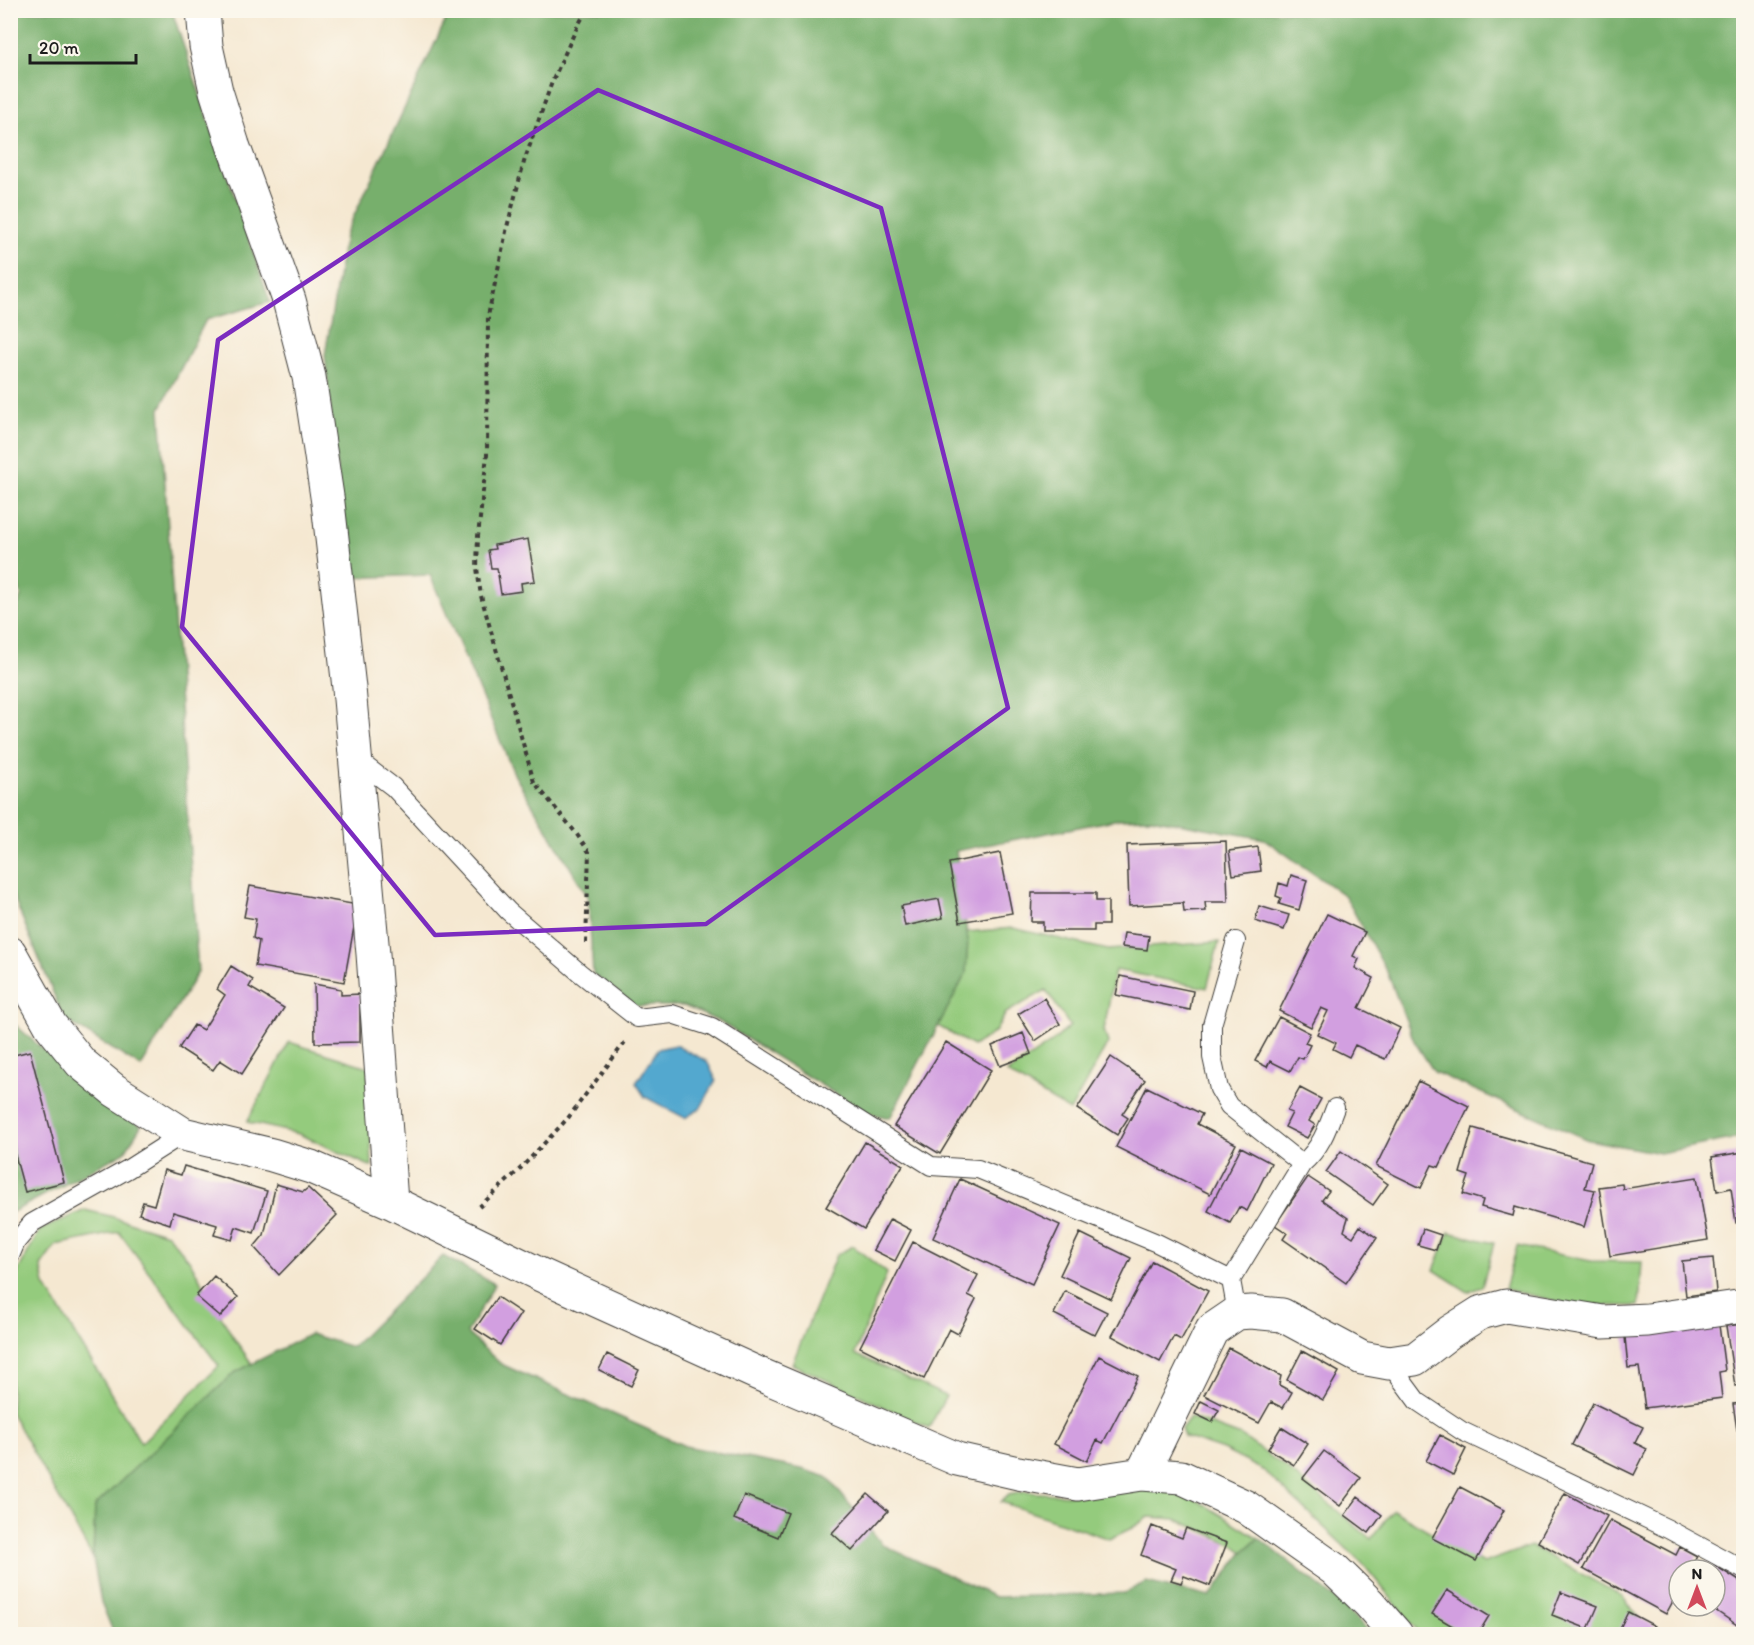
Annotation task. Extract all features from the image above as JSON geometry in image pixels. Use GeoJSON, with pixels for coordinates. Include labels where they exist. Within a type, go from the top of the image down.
{"type":"FeatureCollection","features":[{"type":"Feature","properties":{"kind":"street"},"geometry":{"type":"LineString","coordinates":[[203,10],[206,46],[216,91],[289,300],[309,377],[328,503],[356,758],[391,1202]]}},
{"type":"Feature","properties":{"kind":"street"},"geometry":{"type":"LineString","coordinates":[[10,953],[51,1026],[81,1063],[114,1090],[183,1134],[272,1155],[311,1167],[759,1374],[957,1459],[1078,1484],[1142,1474],[1181,1477],[1246,1507],[1334,1569],[1369,1603],[1396,1635]]}},
{"type":"Feature","properties":{"kind":"street"},"geometry":{"type":"LineString","coordinates":[[1142,1474],[1212,1330],[1237,1313],[1282,1315],[1362,1358],[1389,1363],[1415,1359],[1450,1332],[1480,1313],[1506,1306],[1603,1322],[1648,1320],[1743,1306]]}},
{"type":"Feature","properties":{"kind":"lane"},"geometry":{"type":"LineString","coordinates":[[356,758],[393,787],[508,911],[637,1018],[672,1014],[712,1028],[931,1166],[978,1169],[1157,1244],[1231,1280]]}},
{"type":"Feature","properties":{"kind":"lane"},"geometry":{"type":"LineString","coordinates":[[1236,941],[1212,1025],[1212,1057],[1219,1089],[1230,1106],[1302,1164]]}},
{"type":"Feature","properties":{"kind":"lane"},"geometry":{"type":"LineString","coordinates":[[1237,1313],[1231,1280],[1302,1164],[1312,1155],[1325,1136],[1335,1108]]}},
{"type":"Feature","properties":{"kind":"lane"},"geometry":{"type":"LineString","coordinates":[[10,1256],[16,1242],[32,1223],[109,1180],[183,1134]]}},
{"type":"Feature","properties":{"kind":"lane"},"geometry":{"type":"LineString","coordinates":[[1389,1363],[1417,1401],[1462,1431],[1668,1529],[1743,1570]]}},
{"type":"Feature","properties":{"kind":"path"},"geometry":{"type":"LineString","coordinates":[[580,973],[586,954],[589,852],[534,782],[481,596],[477,568],[478,536],[487,455],[488,315],[524,162],[552,82],[587,10]]}},
{"type":"Feature","properties":{"kind":"path"},"geometry":{"type":"LineString","coordinates":[[452,1232],[520,1169],[568,1118],[635,1028],[637,1018]]}},
{"type":"Feature","properties":{"kind":"highlighted area"},"geometry":{"type":"Polygon","coordinates":[[[598,90],[881,208],[1008,708],[706,924],[435,935],[182,627],[218,340],[598,90]]]}},
{"type":"Feature","properties":{"kind":"green space"},"geometry":{"type":"Polygon","coordinates":[[[10,11],[172,11],[270,302],[206,320],[160,409],[198,972],[141,1067],[64,1019],[11,891],[10,634],[21,595],[10,556],[10,11]]]}},
{"type":"Feature","properties":{"kind":"green space"},"geometry":{"type":"Polygon","coordinates":[[[450,11],[1743,11],[1743,1137],[1660,1153],[1588,1140],[1434,1072],[1414,1041],[1387,972],[1345,896],[1264,839],[1151,818],[1120,819],[956,851],[968,940],[966,973],[890,1118],[866,1113],[720,1022],[684,1006],[636,1006],[593,974],[588,897],[515,776],[430,575],[348,578],[325,355],[345,235],[450,11]]]}},
{"type":"Feature","properties":{"kind":"green space"},"geometry":{"type":"Polygon","coordinates":[[[1013,928],[1108,950],[1219,942],[1207,988],[1115,970],[1104,1030],[1108,1043],[1070,1111],[1007,1073],[1052,1042],[1070,1026],[1046,990],[1006,1013],[995,1032],[973,1046],[938,1026],[966,973],[967,932],[1013,928]]]}},
{"type":"Feature","properties":{"kind":"green space"},"geometry":{"type":"Polygon","coordinates":[[[11,1021],[73,1076],[141,1126],[125,1152],[11,1213],[11,1021]]]}},
{"type":"Feature","properties":{"kind":"green space"},"geometry":{"type":"Polygon","coordinates":[[[289,1042],[368,1067],[372,1167],[299,1134],[247,1122],[289,1042]]]}},
{"type":"Feature","properties":{"kind":"green space"},"geometry":{"type":"Polygon","coordinates":[[[85,1210],[167,1234],[189,1260],[233,1337],[252,1364],[234,1373],[95,1506],[93,1558],[11,1413],[11,1308],[18,1271],[40,1230],[85,1210]],[[119,1232],[56,1245],[41,1266],[45,1285],[141,1443],[219,1366],[119,1232]]]}},
{"type":"Feature","properties":{"kind":"green space"},"geometry":{"type":"Polygon","coordinates":[[[1449,1232],[1494,1243],[1482,1287],[1468,1292],[1434,1270],[1449,1232]]]}},
{"type":"Feature","properties":{"kind":"green space"},"geometry":{"type":"Polygon","coordinates":[[[853,1246],[887,1273],[855,1354],[946,1396],[929,1428],[792,1364],[836,1255],[853,1246]]]}},
{"type":"Feature","properties":{"kind":"green space"},"geometry":{"type":"Polygon","coordinates":[[[1517,1246],[1591,1261],[1642,1262],[1639,1306],[1573,1305],[1505,1289],[1517,1246]]]}},
{"type":"Feature","properties":{"kind":"green space"},"geometry":{"type":"Polygon","coordinates":[[[443,1256],[495,1284],[467,1333],[501,1364],[685,1446],[802,1469],[827,1477],[883,1545],[995,1597],[1124,1593],[1146,1582],[1210,1597],[1243,1552],[1259,1538],[1343,1605],[1371,1634],[114,1634],[101,1602],[93,1558],[95,1506],[234,1373],[310,1334],[352,1347],[443,1256]]]}},
{"type":"Feature","properties":{"kind":"green space"},"geometry":{"type":"Polygon","coordinates":[[[1190,1417],[1241,1436],[1284,1466],[1371,1539],[1393,1510],[1484,1563],[1531,1546],[1622,1596],[1651,1634],[1420,1634],[1363,1564],[1263,1470],[1223,1450],[1184,1437],[1181,1429],[1190,1417]]]}},
{"type":"Feature","properties":{"kind":"green space"},"geometry":{"type":"Polygon","coordinates":[[[1145,1488],[1187,1494],[1259,1538],[1243,1552],[1234,1545],[1176,1519],[1149,1517],[1109,1539],[1001,1502],[1008,1495],[1024,1492],[1072,1495],[1145,1488]]]}},
{"type":"Feature","properties":{"kind":"water"},"geometry":{"type":"Polygon","coordinates":[[[675,1045],[707,1061],[716,1080],[700,1109],[685,1118],[645,1097],[636,1083],[658,1049],[675,1045]]]}},
{"type":"Feature","properties":{"kind":"building"},"geometry":{"type":"Polygon","coordinates":[[[528,539],[535,581],[521,583],[522,591],[501,594],[497,568],[491,568],[488,550],[495,549],[494,545],[528,539]]]}},
{"type":"Feature","properties":{"kind":"building"},"geometry":{"type":"Polygon","coordinates":[[[1226,841],[1228,902],[1205,902],[1206,911],[1184,912],[1183,903],[1129,906],[1127,845],[1226,841]]]}},
{"type":"Feature","properties":{"kind":"building"},"geometry":{"type":"Polygon","coordinates":[[[1258,847],[1261,871],[1233,875],[1229,851],[1258,847]]]}},
{"type":"Feature","properties":{"kind":"building"},"geometry":{"type":"Polygon","coordinates":[[[1000,853],[1012,913],[960,922],[949,863],[1000,853]]]}},
{"type":"Feature","properties":{"kind":"building"},"geometry":{"type":"Polygon","coordinates":[[[1291,875],[1307,880],[1299,910],[1279,904],[1281,898],[1276,896],[1279,883],[1288,886],[1291,875]]]}},
{"type":"Feature","properties":{"kind":"building"},"geometry":{"type":"Polygon","coordinates":[[[250,886],[358,905],[344,982],[255,966],[259,941],[253,938],[256,919],[244,917],[250,886]]]}},
{"type":"Feature","properties":{"kind":"building"},"geometry":{"type":"Polygon","coordinates":[[[1032,893],[1096,893],[1096,901],[1108,901],[1108,925],[1094,925],[1094,931],[1043,931],[1043,922],[1031,922],[1032,893]]]}},
{"type":"Feature","properties":{"kind":"building"},"geometry":{"type":"Polygon","coordinates":[[[939,899],[943,918],[905,926],[901,906],[939,899]]]}},
{"type":"Feature","properties":{"kind":"building"},"geometry":{"type":"Polygon","coordinates":[[[1259,906],[1289,915],[1284,930],[1255,921],[1259,906]]]}},
{"type":"Feature","properties":{"kind":"building"},"geometry":{"type":"Polygon","coordinates":[[[1327,914],[1365,932],[1353,956],[1359,959],[1355,968],[1374,978],[1359,1008],[1400,1028],[1385,1059],[1355,1045],[1349,1057],[1333,1049],[1336,1043],[1317,1034],[1328,1011],[1321,1008],[1311,1027],[1279,1011],[1327,914]]]}},
{"type":"Feature","properties":{"kind":"building"},"geometry":{"type":"Polygon","coordinates":[[[1124,933],[1149,936],[1147,950],[1122,947],[1124,933]]]}},
{"type":"Feature","properties":{"kind":"building"},"geometry":{"type":"Polygon","coordinates":[[[231,966],[253,980],[249,987],[284,1008],[242,1074],[220,1060],[213,1070],[179,1048],[194,1025],[203,1030],[225,995],[217,989],[231,966]]]}},
{"type":"Feature","properties":{"kind":"building"},"geometry":{"type":"Polygon","coordinates":[[[1120,976],[1193,991],[1190,1010],[1116,995],[1120,976]]]}},
{"type":"Feature","properties":{"kind":"building"},"geometry":{"type":"Polygon","coordinates":[[[314,984],[341,989],[341,995],[360,994],[360,1042],[315,1043],[314,984]]]}},
{"type":"Feature","properties":{"kind":"building"},"geometry":{"type":"Polygon","coordinates":[[[1044,998],[1060,1024],[1035,1041],[1018,1014],[1044,998]]]}},
{"type":"Feature","properties":{"kind":"building"},"geometry":{"type":"Polygon","coordinates":[[[1279,1017],[1310,1033],[1305,1043],[1310,1045],[1303,1059],[1298,1057],[1290,1071],[1270,1061],[1267,1067],[1255,1061],[1279,1017]]]}},
{"type":"Feature","properties":{"kind":"building"},"geometry":{"type":"Polygon","coordinates":[[[1023,1033],[1031,1054],[1000,1066],[992,1046],[1023,1033]]]}},
{"type":"Feature","properties":{"kind":"building"},"geometry":{"type":"Polygon","coordinates":[[[946,1042],[991,1070],[940,1154],[894,1126],[946,1042]]]}},
{"type":"Feature","properties":{"kind":"building"},"geometry":{"type":"Polygon","coordinates":[[[30,1051],[64,1182],[25,1192],[10,1137],[10,1056],[30,1051]]]}},
{"type":"Feature","properties":{"kind":"building"},"geometry":{"type":"Polygon","coordinates":[[[1111,1057],[1145,1080],[1122,1114],[1128,1118],[1117,1135],[1077,1109],[1111,1057]]]}},
{"type":"Feature","properties":{"kind":"building"},"geometry":{"type":"Polygon","coordinates":[[[1418,1081],[1469,1106],[1439,1167],[1432,1165],[1421,1188],[1376,1166],[1418,1081]]]}},
{"type":"Feature","properties":{"kind":"building"},"geometry":{"type":"Polygon","coordinates":[[[1147,1087],[1202,1114],[1197,1124],[1236,1144],[1210,1194],[1116,1147],[1147,1087]]]}},
{"type":"Feature","properties":{"kind":"building"},"geometry":{"type":"Polygon","coordinates":[[[1300,1088],[1321,1099],[1309,1121],[1315,1125],[1307,1138],[1285,1127],[1292,1113],[1287,1111],[1300,1088]]]}},
{"type":"Feature","properties":{"kind":"building"},"geometry":{"type":"Polygon","coordinates":[[[1473,1128],[1592,1162],[1585,1188],[1595,1190],[1584,1227],[1515,1207],[1513,1216],[1481,1207],[1483,1200],[1463,1194],[1469,1176],[1460,1173],[1473,1128]]]}},
{"type":"Feature","properties":{"kind":"building"},"geometry":{"type":"Polygon","coordinates":[[[865,1142],[903,1165],[864,1229],[826,1207],[865,1142]]]}},
{"type":"Feature","properties":{"kind":"building"},"geometry":{"type":"Polygon","coordinates":[[[1241,1147],[1271,1163],[1247,1211],[1239,1207],[1230,1223],[1208,1211],[1241,1147]]]}},
{"type":"Feature","properties":{"kind":"building"},"geometry":{"type":"Polygon","coordinates":[[[1341,1151],[1388,1184],[1373,1205],[1326,1172],[1341,1151]]]}},
{"type":"Feature","properties":{"kind":"building"},"geometry":{"type":"Polygon","coordinates":[[[1744,1152],[1744,1222],[1736,1223],[1731,1188],[1717,1191],[1712,1157],[1744,1152]]]}},
{"type":"Feature","properties":{"kind":"building"},"geometry":{"type":"Polygon","coordinates":[[[184,1166],[267,1191],[254,1233],[236,1227],[232,1240],[214,1235],[217,1225],[173,1212],[170,1224],[139,1214],[143,1202],[154,1205],[164,1170],[181,1175],[184,1166]]]}},
{"type":"Feature","properties":{"kind":"building"},"geometry":{"type":"Polygon","coordinates":[[[1308,1177],[1329,1191],[1322,1200],[1348,1218],[1344,1231],[1353,1237],[1360,1226],[1377,1238],[1346,1283],[1283,1239],[1287,1233],[1275,1225],[1308,1177]]]}},
{"type":"Feature","properties":{"kind":"building"},"geometry":{"type":"Polygon","coordinates":[[[1697,1177],[1708,1240],[1610,1256],[1599,1187],[1622,1184],[1623,1189],[1697,1177]]]}},
{"type":"Feature","properties":{"kind":"building"},"geometry":{"type":"Polygon","coordinates":[[[960,1179],[1060,1225],[1032,1284],[933,1238],[960,1179]]]}},
{"type":"Feature","properties":{"kind":"building"},"geometry":{"type":"Polygon","coordinates":[[[276,1184],[303,1192],[308,1188],[337,1215],[279,1275],[254,1247],[264,1235],[276,1184]]]}},
{"type":"Feature","properties":{"kind":"building"},"geometry":{"type":"Polygon","coordinates":[[[890,1219],[911,1230],[895,1261],[873,1250],[890,1219]]]}},
{"type":"Feature","properties":{"kind":"building"},"geometry":{"type":"Polygon","coordinates":[[[1423,1229],[1441,1235],[1436,1250],[1418,1245],[1423,1229]]]}},
{"type":"Feature","properties":{"kind":"building"},"geometry":{"type":"Polygon","coordinates":[[[1080,1233],[1131,1258],[1111,1299],[1060,1275],[1080,1233]]]}},
{"type":"Feature","properties":{"kind":"building"},"geometry":{"type":"Polygon","coordinates":[[[913,1242],[978,1275],[968,1295],[976,1299],[958,1334],[949,1329],[924,1379],[860,1347],[913,1242]]]}},
{"type":"Feature","properties":{"kind":"building"},"geometry":{"type":"Polygon","coordinates":[[[1713,1258],[1716,1292],[1686,1296],[1682,1261],[1713,1258]]]}},
{"type":"Feature","properties":{"kind":"building"},"geometry":{"type":"Polygon","coordinates":[[[1152,1261],[1208,1291],[1181,1340],[1174,1336],[1160,1362],[1112,1336],[1152,1261]]]}},
{"type":"Feature","properties":{"kind":"building"},"geometry":{"type":"Polygon","coordinates":[[[214,1276],[238,1297],[220,1317],[196,1296],[214,1276]]]}},
{"type":"Feature","properties":{"kind":"building"},"geometry":{"type":"Polygon","coordinates":[[[1065,1291],[1107,1312],[1095,1335],[1054,1314],[1065,1291]]]}},
{"type":"Feature","properties":{"kind":"building"},"geometry":{"type":"Polygon","coordinates":[[[497,1297],[521,1313],[500,1345],[475,1329],[497,1297]]]}},
{"type":"Feature","properties":{"kind":"building"},"geometry":{"type":"Polygon","coordinates":[[[1744,1324],[1744,1385],[1735,1386],[1726,1326],[1744,1324]]]}},
{"type":"Feature","properties":{"kind":"building"},"geometry":{"type":"Polygon","coordinates":[[[1719,1325],[1725,1371],[1719,1372],[1722,1398],[1645,1408],[1639,1367],[1628,1368],[1625,1337],[1719,1325]]]}},
{"type":"Feature","properties":{"kind":"building"},"geometry":{"type":"Polygon","coordinates":[[[1229,1348],[1281,1376],[1279,1385],[1292,1392],[1283,1408],[1271,1402],[1259,1423],[1204,1395],[1229,1348]]]}},
{"type":"Feature","properties":{"kind":"building"},"geometry":{"type":"Polygon","coordinates":[[[1302,1351],[1339,1372],[1323,1400],[1287,1380],[1302,1351]]]}},
{"type":"Feature","properties":{"kind":"building"},"geometry":{"type":"Polygon","coordinates":[[[607,1354],[639,1370],[631,1386],[599,1370],[607,1354]]]}},
{"type":"Feature","properties":{"kind":"building"},"geometry":{"type":"Polygon","coordinates":[[[1099,1356],[1138,1376],[1103,1443],[1097,1440],[1087,1461],[1054,1444],[1099,1356]]]}},
{"type":"Feature","properties":{"kind":"building"},"geometry":{"type":"Polygon","coordinates":[[[1201,1401],[1219,1410],[1212,1422],[1195,1414],[1201,1401]]]}},
{"type":"Feature","properties":{"kind":"building"},"geometry":{"type":"Polygon","coordinates":[[[1593,1403],[1643,1427],[1635,1443],[1647,1449],[1634,1475],[1572,1445],[1593,1403]]]}},
{"type":"Feature","properties":{"kind":"building"},"geometry":{"type":"Polygon","coordinates":[[[1744,1403],[1744,1429],[1737,1430],[1733,1404],[1744,1403]]]}},
{"type":"Feature","properties":{"kind":"building"},"geometry":{"type":"Polygon","coordinates":[[[1281,1427],[1308,1444],[1294,1465],[1268,1449],[1281,1427]]]}},
{"type":"Feature","properties":{"kind":"building"},"geometry":{"type":"Polygon","coordinates":[[[1440,1435],[1466,1449],[1453,1475],[1426,1461],[1440,1435]]]}},
{"type":"Feature","properties":{"kind":"building"},"geometry":{"type":"Polygon","coordinates":[[[1324,1451],[1361,1478],[1340,1506],[1303,1478],[1324,1451]]]}},
{"type":"Feature","properties":{"kind":"building"},"geometry":{"type":"Polygon","coordinates":[[[1460,1487],[1504,1510],[1476,1561],[1432,1538],[1460,1487]]]}},
{"type":"Feature","properties":{"kind":"building"},"geometry":{"type":"Polygon","coordinates":[[[1565,1493],[1607,1516],[1579,1565],[1538,1542],[1565,1493]]]}},
{"type":"Feature","properties":{"kind":"building"},"geometry":{"type":"Polygon","coordinates":[[[868,1494],[888,1511],[852,1551],[832,1533],[868,1494]]]}},
{"type":"Feature","properties":{"kind":"building"},"geometry":{"type":"Polygon","coordinates":[[[744,1495],[788,1513],[778,1537],[734,1519],[744,1495]]]}},
{"type":"Feature","properties":{"kind":"building"},"geometry":{"type":"Polygon","coordinates":[[[1358,1497],[1382,1515],[1369,1533],[1345,1515],[1358,1497]]]}},
{"type":"Feature","properties":{"kind":"building"},"geometry":{"type":"Polygon","coordinates":[[[1610,1520],[1676,1555],[1680,1547],[1697,1556],[1696,1558],[1667,1558],[1666,1614],[1583,1569],[1610,1520]]]}},
{"type":"Feature","properties":{"kind":"building"},"geometry":{"type":"Polygon","coordinates":[[[1152,1526],[1182,1538],[1186,1528],[1227,1543],[1210,1586],[1184,1576],[1181,1583],[1171,1580],[1176,1569],[1141,1555],[1152,1526]]]}},
{"type":"Feature","properties":{"kind":"building"},"geometry":{"type":"Polygon","coordinates":[[[1727,1573],[1744,1584],[1744,1622],[1740,1627],[1727,1618],[1727,1573]]]}},
{"type":"Feature","properties":{"kind":"building"},"geometry":{"type":"Polygon","coordinates":[[[1447,1590],[1489,1616],[1478,1634],[1466,1634],[1432,1614],[1447,1590]]]}},
{"type":"Feature","properties":{"kind":"building"},"geometry":{"type":"Polygon","coordinates":[[[1561,1592],[1598,1606],[1588,1629],[1552,1615],[1561,1592]]]}},
{"type":"Feature","properties":{"kind":"building"},"geometry":{"type":"Polygon","coordinates":[[[1628,1612],[1655,1626],[1651,1634],[1617,1634],[1628,1612]]]}}]}
